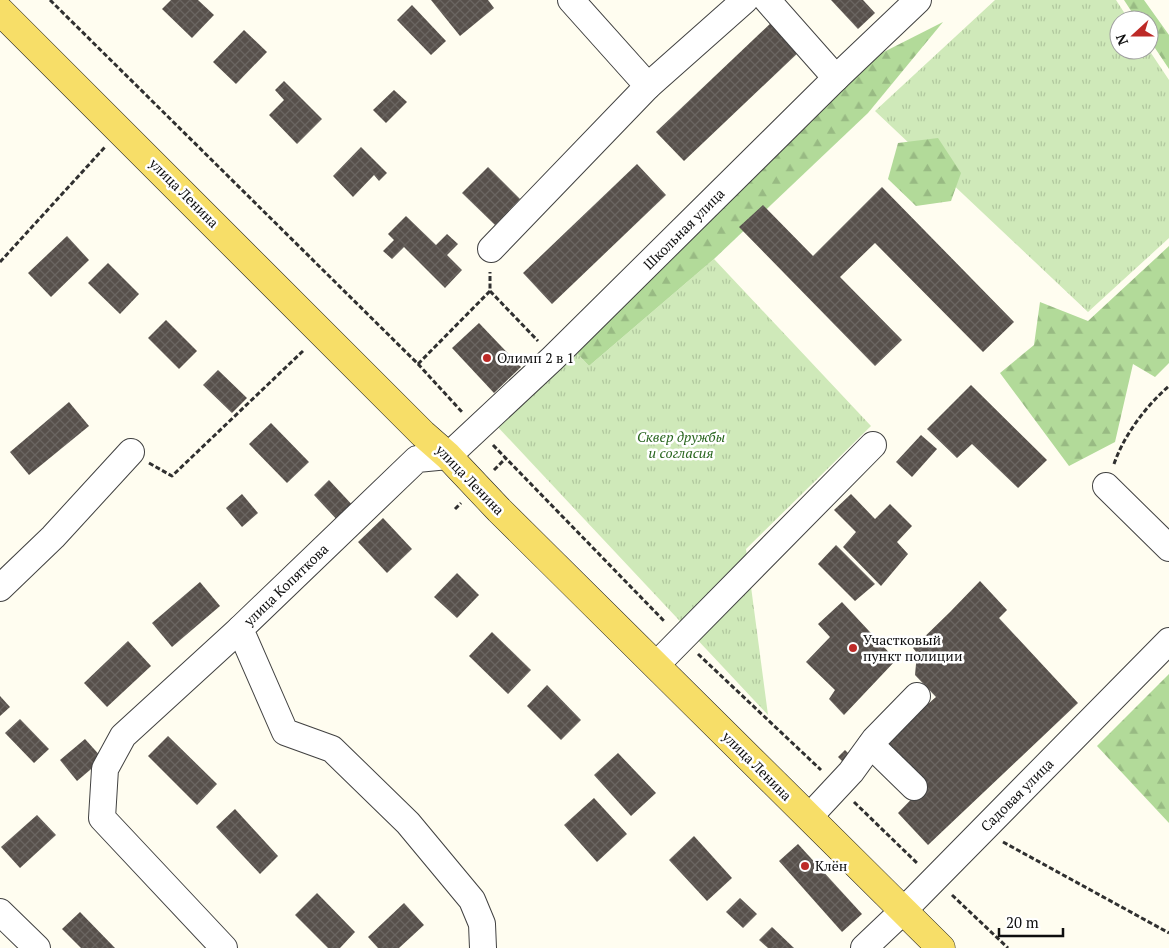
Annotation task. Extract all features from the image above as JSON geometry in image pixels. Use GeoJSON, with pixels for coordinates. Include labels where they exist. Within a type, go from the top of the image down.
{"type":"FeatureCollection","features":[{"type":"Feature","properties":{"kind":"main road","name":"улица Ленина"},"geometry":{"type":"LineString","coordinates":[[0,11],[448,456],[499,510],[941,948]]}},
{"type":"Feature","properties":{"kind":"street"},"geometry":{"type":"LineString","coordinates":[[571,0],[648,86]]}},
{"type":"Feature","properties":{"kind":"street"},"geometry":{"type":"LineString","coordinates":[[491,249],[648,86],[745,0]]}},
{"type":"Feature","properties":{"kind":"street"},"geometry":{"type":"LineString","coordinates":[[767,0],[836,78]]}},
{"type":"Feature","properties":{"kind":"street","name":"Школьная улица"},"geometry":{"type":"LineString","coordinates":[[448,456],[554,358],[836,78],[918,0]]}},
{"type":"Feature","properties":{"kind":"street"},"geometry":{"type":"LineString","coordinates":[[656,666],[873,445]]}},
{"type":"Feature","properties":{"kind":"street"},"geometry":{"type":"LineString","coordinates":[[0,588],[53,537],[132,452]]}},
{"type":"Feature","properties":{"kind":"street","name":"улица Копяткова"},"geometry":{"type":"LineString","coordinates":[[448,456],[417,460],[240,629],[285,732],[332,749],[408,823],[472,900],[482,924],[483,948]]}},
{"type":"Feature","properties":{"kind":"street"},"geometry":{"type":"LineString","coordinates":[[1106,486],[1169,548]]}},
{"type":"Feature","properties":{"kind":"street"},"geometry":{"type":"LineString","coordinates":[[224,948],[102,818],[105,768],[123,736],[240,629]]}},
{"type":"Feature","properties":{"kind":"street","name":"Садовая улица"},"geometry":{"type":"LineString","coordinates":[[864,948],[904,911],[1169,641]]}},
{"type":"Feature","properties":{"kind":"street"},"geometry":{"type":"LineString","coordinates":[[809,817],[851,772],[871,745],[917,696]]}},
{"type":"Feature","properties":{"kind":"street"},"geometry":{"type":"LineString","coordinates":[[871,745],[914,787]]}},
{"type":"Feature","properties":{"kind":"street"},"geometry":{"type":"LineString","coordinates":[[0,912],[37,948]]}},
{"type":"Feature","properties":{"kind":"street"},"geometry":{"type":"LineString","coordinates":[[483,948],[495,948]]}},
{"type":"Feature","properties":{"kind":"path"},"geometry":{"type":"LineString","coordinates":[[0,262],[120,130]]}},
{"type":"Feature","properties":{"kind":"path"},"geometry":{"type":"LineString","coordinates":[[418,364],[490,291],[491,249]]}},
{"type":"Feature","properties":{"kind":"path"},"geometry":{"type":"LineString","coordinates":[[490,291],[554,358]]}},
{"type":"Feature","properties":{"kind":"path"},"geometry":{"type":"LineString","coordinates":[[132,452],[172,476],[323,332]]}},
{"type":"Feature","properties":{"kind":"path"},"geometry":{"type":"LineString","coordinates":[[1106,486],[1115,461],[1128,436],[1146,408],[1169,386]]}},
{"type":"Feature","properties":{"kind":"path"},"geometry":{"type":"LineString","coordinates":[[982,830],[1169,933]]}},
{"type":"Feature","properties":{"kind":"path"},"geometry":{"type":"LineString","coordinates":[[934,879],[1008,948]]}},
{"type":"Feature","properties":{"kind":"green space"},"geometry":{"type":"Polygon","coordinates":[[[995,0],[1116,0],[1122,10],[1109,10],[1109,60],[1156,60],[1169,80],[1169,238],[1088,312],[875,111],[995,0]]]}},
{"type":"Feature","properties":{"kind":"green space"},"geometry":{"type":"Polygon","coordinates":[[[1124,0],[1144,0],[1151,10],[1130,10],[1124,0]]]}},
{"type":"Feature","properties":{"kind":"green space"},"geometry":{"type":"Polygon","coordinates":[[[1159,21],[1169,35],[1169,69],[1159,54],[1159,21]]]}},
{"type":"Feature","properties":{"kind":"green space"},"geometry":{"type":"Polygon","coordinates":[[[943,22],[868,113],[714,259],[589,366],[573,349],[862,63],[943,22]]]}},
{"type":"Feature","properties":{"kind":"green space"},"geometry":{"type":"Polygon","coordinates":[[[938,138],[961,173],[951,201],[916,206],[888,179],[898,143],[938,138]]]}},
{"type":"Feature","properties":{"kind":"green space"},"geometry":{"type":"Polygon","coordinates":[[[1169,246],[1169,363],[1155,377],[1133,364],[1115,442],[1069,466],[1000,373],[1034,345],[1040,302],[1088,321],[1169,246]]]}},
{"type":"Feature","properties":{"kind":"green space","name":"Сквер дружбы и согласия"},"geometry":{"type":"Polygon","coordinates":[[[714,259],[871,426],[746,549],[768,715],[495,424],[573,349],[589,366],[714,259]]]}},
{"type":"Feature","properties":{"kind":"green space"},"geometry":{"type":"Polygon","coordinates":[[[1169,674],[1169,823],[1097,746],[1169,674]]]}},
{"type":"Feature","properties":{"kind":"building"},"geometry":{"type":"Polygon","coordinates":[[[171,0],[198,0],[214,15],[192,38],[162,9],[171,0]]]}},
{"type":"Feature","properties":{"kind":"building"},"geometry":{"type":"Polygon","coordinates":[[[431,0],[488,0],[494,8],[460,36],[431,0]]]}},
{"type":"Feature","properties":{"kind":"building"},"geometry":{"type":"Polygon","coordinates":[[[831,0],[863,0],[875,13],[858,29],[831,0]]]}},
{"type":"Feature","properties":{"kind":"building"},"geometry":{"type":"Polygon","coordinates":[[[412,5],[446,41],[431,55],[397,20],[412,5]]]}},
{"type":"Feature","properties":{"kind":"building"},"geometry":{"type":"Polygon","coordinates":[[[773,21],[801,50],[684,161],[656,132],[773,21]]]}},
{"type":"Feature","properties":{"kind":"building"},"geometry":{"type":"Polygon","coordinates":[[[244,30],[267,52],[236,84],[213,62],[244,30]]]}},
{"type":"Feature","properties":{"kind":"building"},"geometry":{"type":"Polygon","coordinates":[[[284,81],[322,119],[297,144],[269,115],[284,100],[275,90],[284,81]]]}},
{"type":"Feature","properties":{"kind":"building"},"geometry":{"type":"Polygon","coordinates":[[[394,90],[407,102],[386,123],[373,110],[394,90]]]}},
{"type":"Feature","properties":{"kind":"building"},"geometry":{"type":"Polygon","coordinates":[[[361,147],[387,173],[379,181],[374,175],[353,197],[333,176],[361,147]]]}},
{"type":"Feature","properties":{"kind":"building"},"geometry":{"type":"Polygon","coordinates":[[[637,164],[666,195],[552,304],[523,273],[637,164]]]}},
{"type":"Feature","properties":{"kind":"building"},"geometry":{"type":"Polygon","coordinates":[[[488,167],[520,199],[495,225],[462,193],[488,167]]]}},
{"type":"Feature","properties":{"kind":"building"},"geometry":{"type":"Polygon","coordinates":[[[882,187],[1014,322],[983,352],[875,243],[840,277],[902,340],[875,366],[739,227],[763,205],[813,256],[882,187]]]}},
{"type":"Feature","properties":{"kind":"building"},"geometry":{"type":"Polygon","coordinates":[[[406,216],[436,245],[447,234],[458,244],[447,255],[462,270],[445,288],[404,247],[392,259],[383,251],[394,240],[388,234],[406,216]]]}},
{"type":"Feature","properties":{"kind":"building"},"geometry":{"type":"Polygon","coordinates":[[[67,236],[89,260],[51,297],[28,273],[67,236]]]}},
{"type":"Feature","properties":{"kind":"building"},"geometry":{"type":"Polygon","coordinates":[[[108,263],[139,294],[120,314],[88,283],[108,263]]]}},
{"type":"Feature","properties":{"kind":"building"},"geometry":{"type":"Polygon","coordinates":[[[166,320],[197,351],[179,369],[148,338],[166,320]]]}},
{"type":"Feature","properties":{"kind":"building","name":"Олимп 2 в 1"},"geometry":{"type":"Polygon","coordinates":[[[479,323],[521,367],[494,393],[452,348],[479,323]]]}},
{"type":"Feature","properties":{"kind":"building"},"geometry":{"type":"Polygon","coordinates":[[[218,370],[247,398],[232,413],[203,385],[218,370]]]}},
{"type":"Feature","properties":{"kind":"building"},"geometry":{"type":"Polygon","coordinates":[[[971,385],[1047,460],[1018,488],[972,444],[957,458],[927,429],[971,385]]]}},
{"type":"Feature","properties":{"kind":"building"},"geometry":{"type":"Polygon","coordinates":[[[69,402],[89,426],[29,475],[10,452],[69,402]]]}},
{"type":"Feature","properties":{"kind":"building"},"geometry":{"type":"Polygon","coordinates":[[[271,423],[309,462],[287,483],[249,444],[271,423]]]}},
{"type":"Feature","properties":{"kind":"building"},"geometry":{"type":"Polygon","coordinates":[[[921,435],[937,449],[912,477],[896,462],[921,435]]]}},
{"type":"Feature","properties":{"kind":"building"},"geometry":{"type":"Polygon","coordinates":[[[329,480],[356,509],[340,523],[314,495],[329,480]]]}},
{"type":"Feature","properties":{"kind":"building"},"geometry":{"type":"Polygon","coordinates":[[[242,494],[258,513],[242,527],[226,508],[242,494]]]}},
{"type":"Feature","properties":{"kind":"building"},"geometry":{"type":"Polygon","coordinates":[[[851,494],[875,519],[890,504],[912,526],[897,542],[908,554],[881,586],[843,547],[856,532],[834,510],[851,494]]]}},
{"type":"Feature","properties":{"kind":"building"},"geometry":{"type":"Polygon","coordinates":[[[383,518],[412,549],[387,573],[358,542],[383,518]]]}},
{"type":"Feature","properties":{"kind":"building"},"geometry":{"type":"Polygon","coordinates":[[[836,545],[875,584],[855,601],[818,564],[836,545]]]}},
{"type":"Feature","properties":{"kind":"building"},"geometry":{"type":"Polygon","coordinates":[[[457,573],[479,595],[457,618],[434,597],[457,573]]]}},
{"type":"Feature","properties":{"kind":"building"},"geometry":{"type":"Polygon","coordinates":[[[980,581],[1007,610],[999,618],[1078,703],[928,845],[898,813],[925,785],[884,742],[936,697],[915,675],[917,653],[913,648],[980,581]]]}},
{"type":"Feature","properties":{"kind":"building"},"geometry":{"type":"Polygon","coordinates":[[[200,582],[220,606],[172,647],[152,623],[200,582]]]}},
{"type":"Feature","properties":{"kind":"building","name":"Участковый пункт полиции"},"geometry":{"type":"Polygon","coordinates":[[[842,602],[896,660],[844,715],[829,699],[835,690],[806,662],[830,637],[818,624],[842,602]]]}},
{"type":"Feature","properties":{"kind":"building"},"geometry":{"type":"Polygon","coordinates":[[[492,632],[531,670],[508,694],[469,656],[492,632]]]}},
{"type":"Feature","properties":{"kind":"building"},"geometry":{"type":"Polygon","coordinates":[[[128,641],[151,666],[107,707],[84,683],[128,641]]]}},
{"type":"Feature","properties":{"kind":"building"},"geometry":{"type":"Polygon","coordinates":[[[547,685],[581,720],[561,740],[527,706],[547,685]]]}},
{"type":"Feature","properties":{"kind":"building"},"geometry":{"type":"Polygon","coordinates":[[[0,696],[10,707],[0,716],[0,696]]]}},
{"type":"Feature","properties":{"kind":"building"},"geometry":{"type":"Polygon","coordinates":[[[20,719],[49,749],[34,763],[5,733],[20,719]]]}},
{"type":"Feature","properties":{"kind":"building"},"geometry":{"type":"Polygon","coordinates":[[[168,736],[217,784],[197,805],[148,756],[168,736]]]}},
{"type":"Feature","properties":{"kind":"building"},"geometry":{"type":"Polygon","coordinates":[[[85,739],[103,759],[77,781],[60,760],[85,739]]]}},
{"type":"Feature","properties":{"kind":"building"},"geometry":{"type":"Polygon","coordinates":[[[845,750],[850,755],[843,762],[838,757],[845,750]]]}},
{"type":"Feature","properties":{"kind":"building"},"geometry":{"type":"Polygon","coordinates":[[[618,753],[656,793],[631,816],[594,775],[618,753]]]}},
{"type":"Feature","properties":{"kind":"building"},"geometry":{"type":"Polygon","coordinates":[[[594,798],[627,834],[597,862],[564,825],[594,798]]]}},
{"type":"Feature","properties":{"kind":"building"},"geometry":{"type":"Polygon","coordinates":[[[235,809],[278,856],[260,874],[216,827],[235,809]]]}},
{"type":"Feature","properties":{"kind":"building"},"geometry":{"type":"Polygon","coordinates":[[[37,815],[56,835],[20,868],[1,847],[37,815]]]}},
{"type":"Feature","properties":{"kind":"building"},"geometry":{"type":"Polygon","coordinates":[[[694,836],[732,878],[707,901],[669,860],[694,836]]]}},
{"type":"Feature","properties":{"kind":"building"},"geometry":{"type":"Polygon","coordinates":[[[798,844],[862,914],[842,932],[779,861],[798,844]]]}},
{"type":"Feature","properties":{"kind":"building"},"geometry":{"type":"Polygon","coordinates":[[[317,893],[355,932],[340,948],[328,948],[295,915],[317,893]]]}},
{"type":"Feature","properties":{"kind":"building"},"geometry":{"type":"Polygon","coordinates":[[[740,898],[757,914],[743,928],[726,912],[740,898]]]}},
{"type":"Feature","properties":{"kind":"building"},"geometry":{"type":"Polygon","coordinates":[[[404,903],[424,925],[399,948],[378,948],[368,937],[404,903]]]}},
{"type":"Feature","properties":{"kind":"building"},"geometry":{"type":"Polygon","coordinates":[[[80,912],[115,948],[81,948],[62,929],[80,912]]]}},
{"type":"Feature","properties":{"kind":"building"},"geometry":{"type":"Polygon","coordinates":[[[772,927],[794,948],[768,948],[759,940],[772,927]]]}},
{"type":"Feature","properties":{"kind":"place","name":"Олимп 2 в 1"},"geometry":{"type":"Point","coordinates":[487,358]}},
{"type":"Feature","properties":{"kind":"place","name":"Участковый пункт полиции"},"geometry":{"type":"Point","coordinates":[853,648]}},
{"type":"Feature","properties":{"kind":"place","name":"Клён"},"geometry":{"type":"Point","coordinates":[805,866]}}]}
